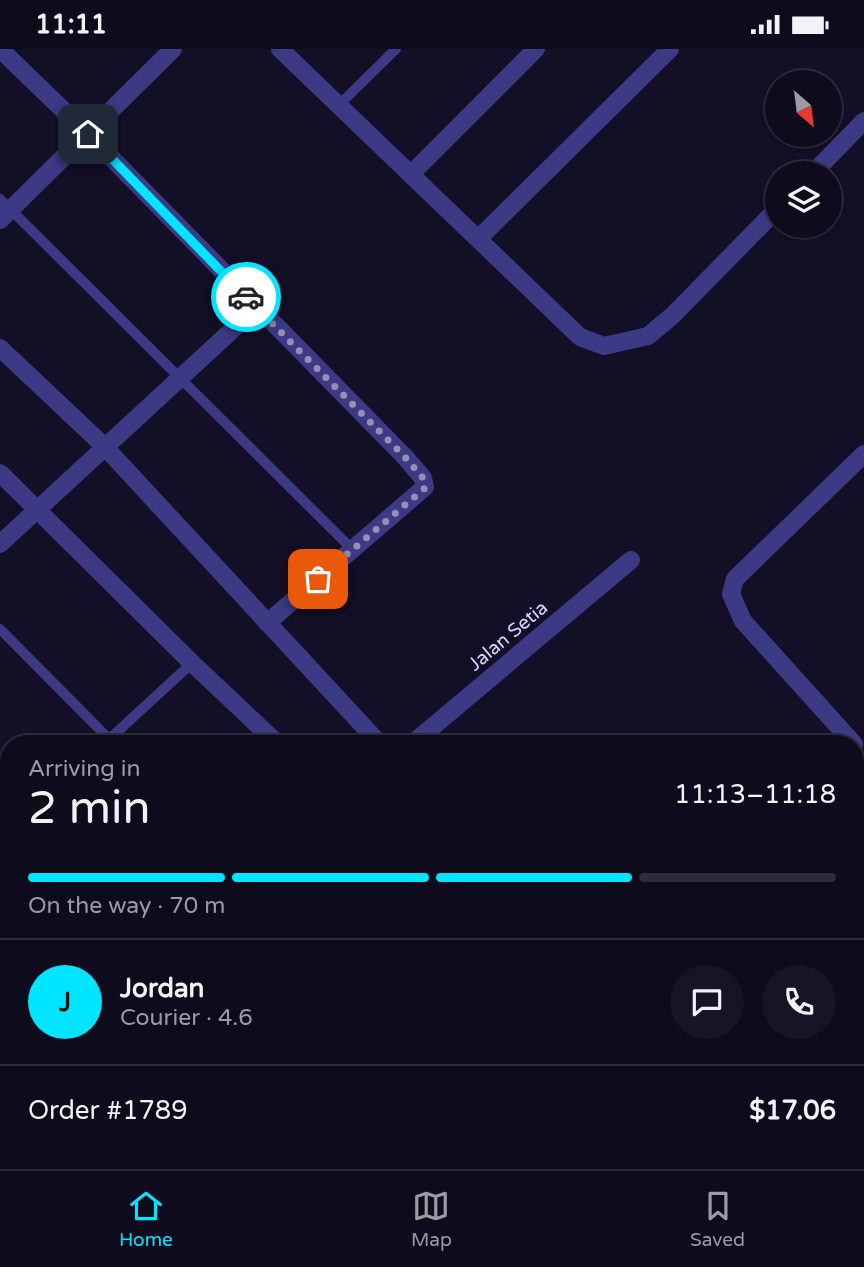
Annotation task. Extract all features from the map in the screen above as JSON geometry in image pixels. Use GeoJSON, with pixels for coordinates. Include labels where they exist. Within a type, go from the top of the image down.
{"type":"FeatureCollection","features":[{"type":"Feature","properties":{"kind":"street"},"geometry":{"type":"LineString","coordinates":[[0,49],[88,134],[404,456],[424,481],[425,488],[267,623]]}},
{"type":"Feature","properties":{"kind":"street"},"geometry":{"type":"LineString","coordinates":[[4,209],[88,134],[173,49]]}},
{"type":"Feature","properties":{"kind":"street"},"geometry":{"type":"LineString","coordinates":[[280,49],[580,337],[604,346],[648,336],[765,221]]}},
{"type":"Feature","properties":{"kind":"street"},"geometry":{"type":"LineString","coordinates":[[411,174],[536,49]]}},
{"type":"Feature","properties":{"kind":"street"},"geometry":{"type":"LineString","coordinates":[[478,239],[670,49]]}},
{"type":"Feature","properties":{"kind":"street"},"geometry":{"type":"LineString","coordinates":[[825,161],[864,121]]}},
{"type":"Feature","properties":{"kind":"street"},"geometry":{"type":"LineString","coordinates":[[0,544],[36,508],[257,308]]}},
{"type":"Feature","properties":{"kind":"street"},"geometry":{"type":"LineString","coordinates":[[0,348],[104,446],[372,735]]}},
{"type":"Feature","properties":{"kind":"street"},"geometry":{"type":"LineString","coordinates":[[847,735],[743,621],[730,594],[735,579],[864,454]]}},
{"type":"Feature","properties":{"kind":"street"},"geometry":{"type":"LineString","coordinates":[[0,473],[268,735]]}},
{"type":"Feature","properties":{"kind":"street","name":"Jalan Setia"},"geometry":{"type":"LineString","coordinates":[[423,735],[631,560]]}},
{"type":"Feature","properties":{"kind":"lane"},"geometry":{"type":"LineString","coordinates":[[338,106],[396,49]]}},
{"type":"Feature","properties":{"kind":"lane"},"geometry":{"type":"LineString","coordinates":[[4,209],[182,378],[353,550]]}},
{"type":"Feature","properties":{"kind":"lane"},"geometry":{"type":"LineString","coordinates":[[0,629],[102,735]]}},
{"type":"Feature","properties":{"kind":"lane"},"geometry":{"type":"LineString","coordinates":[[116,735],[192,663]]}},
{"type":"Feature","properties":{"kind":"way so far"},"geometry":{"type":"LineString","coordinates":[[246,297],[404,456],[424,481],[425,488],[318,579]]}},
{"type":"Feature","properties":{"kind":"route"},"geometry":{"type":"LineString","coordinates":[[88,134],[246,297]]}}]}
